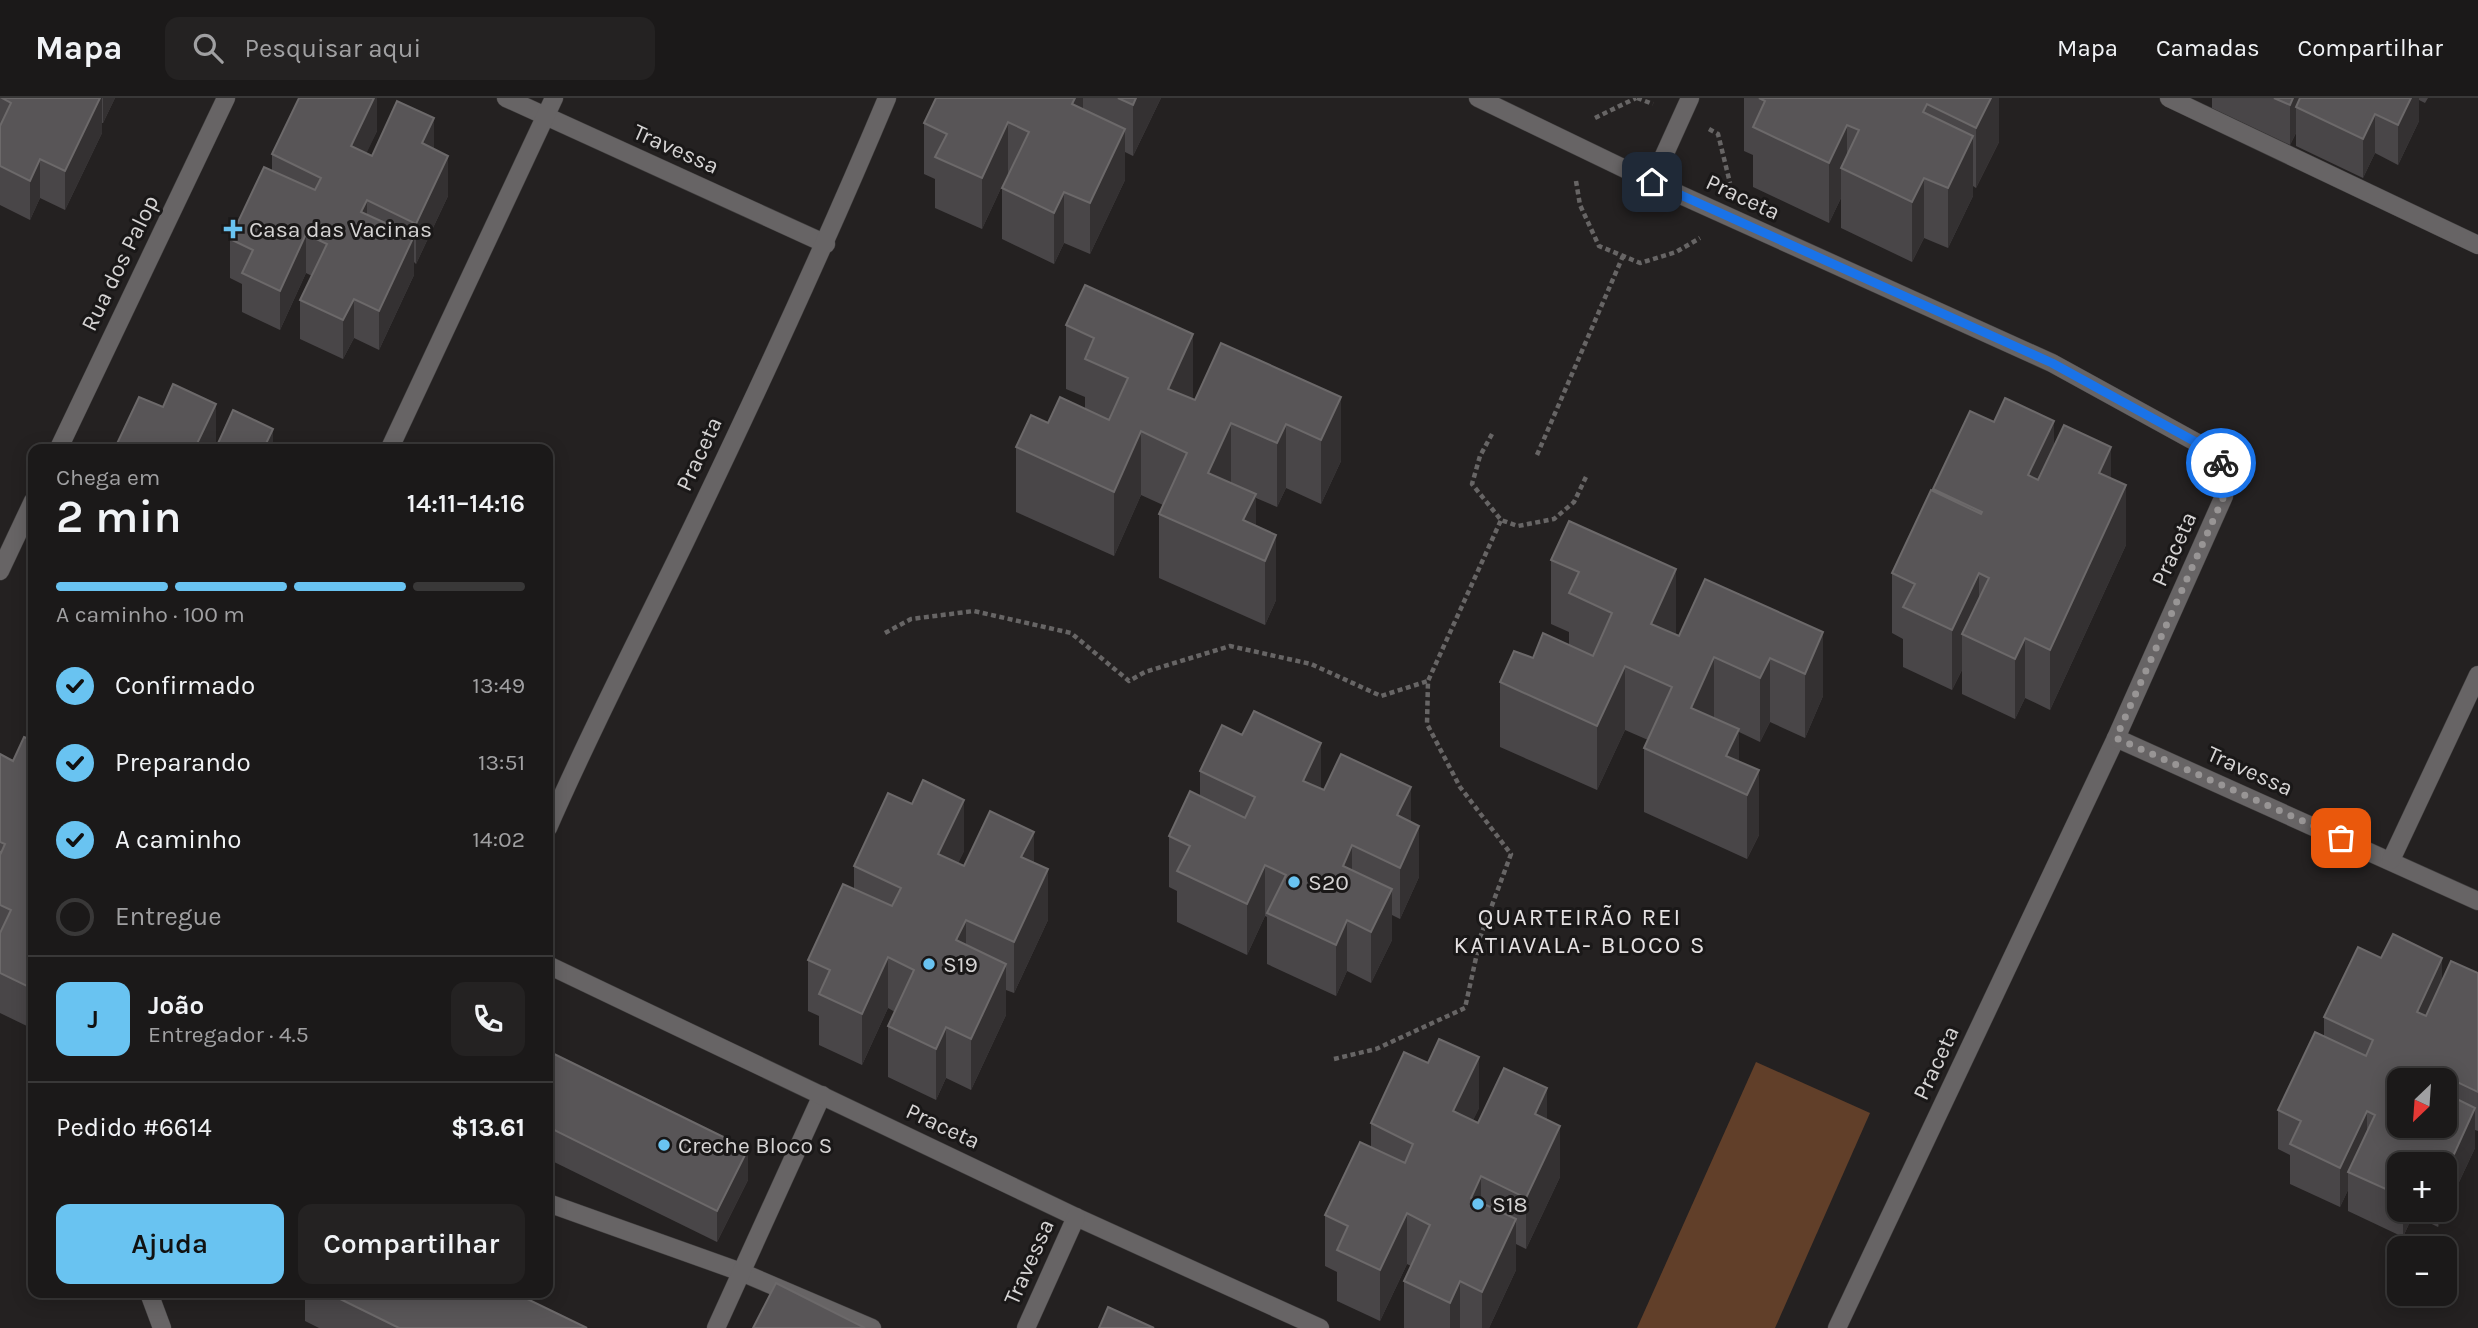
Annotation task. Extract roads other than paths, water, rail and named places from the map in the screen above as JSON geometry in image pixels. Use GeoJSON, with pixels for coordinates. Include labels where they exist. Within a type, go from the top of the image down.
{"type":"FeatureCollection","features":[{"type":"Feature","properties":{"kind":"street","name":"Rua dos Palop"},"geometry":{"type":"LineString","coordinates":[[61,444],[226,98]]}},
{"type":"Feature","properties":{"kind":"street","name":"Travessa"},"geometry":{"type":"LineString","coordinates":[[506,98],[825,244]]}},
{"type":"Feature","properties":{"kind":"street"},"geometry":{"type":"LineString","coordinates":[[392,444],[554,98]]}},
{"type":"Feature","properties":{"kind":"street","name":"Praceta"},"geometry":{"type":"LineString","coordinates":[[553,816],[825,244],[887,98]]}},
{"type":"Feature","properties":{"kind":"street","name":"Praceta"},"geometry":{"type":"LineString","coordinates":[[1478,98],[1652,182],[2052,363],[2203,446],[2221,462],[2228,477],[2224,496],[2116,738],[1837,1328]]}},
{"type":"Feature","properties":{"kind":"street"},"geometry":{"type":"LineString","coordinates":[[1652,182],[1690,98]]}},
{"type":"Feature","properties":{"kind":"street"},"geometry":{"type":"LineString","coordinates":[[2169,98],[2478,245]]}},
{"type":"Feature","properties":{"kind":"street"},"geometry":{"type":"LineString","coordinates":[[0,571],[28,512]]}},
{"type":"Feature","properties":{"kind":"street"},"geometry":{"type":"LineString","coordinates":[[2390,860],[2478,675]]}},
{"type":"Feature","properties":{"kind":"street","name":"Travessa"},"geometry":{"type":"LineString","coordinates":[[2116,738],[2478,901]]}},
{"type":"Feature","properties":{"kind":"street","name":"Praceta"},"geometry":{"type":"LineString","coordinates":[[553,967],[1076,1217],[1320,1328]]}},
{"type":"Feature","properties":{"kind":"street"},"geometry":{"type":"LineString","coordinates":[[716,1328],[822,1095]]}},
{"type":"Feature","properties":{"kind":"street"},"geometry":{"type":"LineString","coordinates":[[553,1205],[741,1272],[872,1328]]}},
{"type":"Feature","properties":{"kind":"street","name":"Travessa"},"geometry":{"type":"LineString","coordinates":[[1026,1328],[1076,1217]]}},
{"type":"Feature","properties":{"kind":"street"},"geometry":{"type":"LineString","coordinates":[[151,1298],[162,1328]]}},
{"type":"Feature","properties":{"kind":"place","name":"Casa das Vacinas"},"geometry":{"type":"Point","coordinates":[233,229]}},
{"type":"Feature","properties":{"kind":"place","name":"S20"},"geometry":{"type":"Point","coordinates":[1294,882]}},
{"type":"Feature","properties":{"kind":"place","name":"S19"},"geometry":{"type":"Point","coordinates":[929,964]}},
{"type":"Feature","properties":{"kind":"place","name":"Creche Bloco S"},"geometry":{"type":"Point","coordinates":[664,1145]}},
{"type":"Feature","properties":{"kind":"place","name":"S18"},"geometry":{"type":"Point","coordinates":[1478,1204]}},
{"type":"Feature","properties":{"kind":"district","name":"QUARTEIRÃO REI KATIAVALA- BLOCO S"},"geometry":{"type":"Point","coordinates":[1580,931]}}]}
